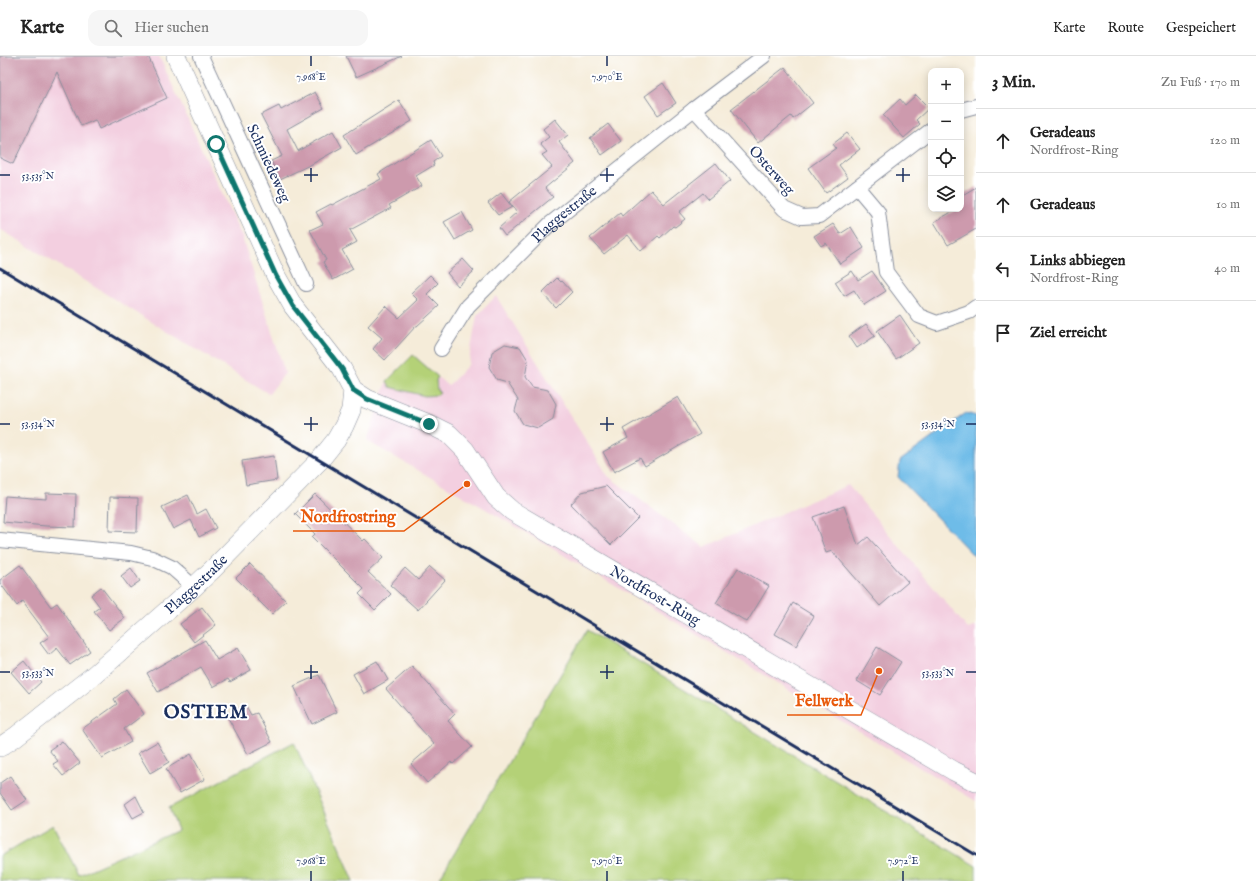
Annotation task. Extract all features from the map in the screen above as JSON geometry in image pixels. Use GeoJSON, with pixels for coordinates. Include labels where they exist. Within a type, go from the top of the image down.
{"type":"FeatureCollection","features":[{"type":"Feature","properties":{"kind":"street"},"geometry":{"type":"LineString","coordinates":[[176,56],[276,276],[293,306],[342,369],[353,390]]}},
{"type":"Feature","properties":{"kind":"street","name":"Schmiedeweg"},"geometry":{"type":"LineString","coordinates":[[201,56],[306,284]]}},
{"type":"Feature","properties":{"kind":"street","name":"Plaggestraße"},"geometry":{"type":"LineString","coordinates":[[442,349],[468,306],[550,224],[694,109],[764,56]]}},
{"type":"Feature","properties":{"kind":"street"},"geometry":{"type":"LineString","coordinates":[[964,109],[976,106]]}},
{"type":"Feature","properties":{"kind":"street","name":"Osterweg"},"geometry":{"type":"LineString","coordinates":[[694,109],[784,209],[802,217],[820,216],[928,132]]}},
{"type":"Feature","properties":{"kind":"street"},"geometry":{"type":"LineString","coordinates":[[857,188],[878,212],[886,272],[919,316],[937,323],[969,312],[976,307]]}},
{"type":"Feature","properties":{"kind":"street","name":"Plaggestraße"},"geometry":{"type":"LineString","coordinates":[[0,746],[15,737],[94,674],[194,587],[320,460],[336,440],[344,426],[351,410],[353,390]]}},
{"type":"Feature","properties":{"kind":"street","name":"Nordfrost-Ring"},"geometry":{"type":"LineString","coordinates":[[353,390],[367,399],[429,424],[449,434],[465,450],[496,497],[512,511],[954,771],[976,782]]}},
{"type":"Feature","properties":{"kind":"street"},"geometry":{"type":"LineString","coordinates":[[0,540],[131,553],[152,558],[170,567],[194,587]]}},
{"type":"Feature","properties":{"kind":"shaded area"},"geometry":{"type":"Polygon","coordinates":[[[0,56],[159,56],[242,237],[285,373],[269,394],[0,229],[0,56]]]}},
{"type":"Feature","properties":{"kind":"shaded area"},"geometry":{"type":"Polygon","coordinates":[[[496,296],[608,476],[704,547],[848,485],[968,629],[976,626],[976,801],[496,515],[367,441],[387,381],[413,355],[448,386],[468,365],[477,316],[496,296]]]}},
{"type":"Feature","properties":{"kind":"green space"},"geometry":{"type":"Polygon","coordinates":[[[413,355],[438,377],[436,380],[437,390],[440,393],[438,395],[425,396],[390,387],[387,381],[413,355]]]}},
{"type":"Feature","properties":{"kind":"green space"},"geometry":{"type":"Polygon","coordinates":[[[587,630],[976,866],[976,881],[438,881],[587,630]]]}},
{"type":"Feature","properties":{"kind":"green space"},"geometry":{"type":"Polygon","coordinates":[[[294,742],[354,881],[0,881],[0,856],[53,825],[79,875],[178,830],[169,808],[294,742]]]}},
{"type":"Feature","properties":{"kind":"water"},"geometry":{"type":"Polygon","coordinates":[[[966,413],[976,416],[976,558],[898,477],[900,461],[966,413]]]}},
{"type":"Feature","properties":{"kind":"building"},"geometry":{"type":"Polygon","coordinates":[[[0,56],[148,56],[167,98],[99,129],[95,120],[81,126],[57,72],[13,164],[0,158],[0,56]]]}},
{"type":"Feature","properties":{"kind":"building"},"geometry":{"type":"Polygon","coordinates":[[[346,56],[402,56],[356,77],[346,56]]]}},
{"type":"Feature","properties":{"kind":"building"},"geometry":{"type":"Polygon","coordinates":[[[785,67],[813,103],[793,119],[791,116],[758,143],[731,109],[785,67]]]}},
{"type":"Feature","properties":{"kind":"building"},"geometry":{"type":"Polygon","coordinates":[[[663,83],[676,103],[658,115],[645,96],[663,83]]]}},
{"type":"Feature","properties":{"kind":"building"},"geometry":{"type":"Polygon","coordinates":[[[315,92],[324,108],[287,129],[298,151],[333,131],[342,147],[312,164],[280,179],[271,161],[282,156],[261,115],[279,106],[281,110],[315,92]]]}},
{"type":"Feature","properties":{"kind":"building"},"geometry":{"type":"Polygon","coordinates":[[[916,95],[928,107],[928,109],[916,120],[920,124],[904,138],[883,115],[900,99],[905,105],[916,95]]]}},
{"type":"Feature","properties":{"kind":"building"},"geometry":{"type":"Polygon","coordinates":[[[399,100],[412,121],[356,155],[344,135],[399,100]]]}},
{"type":"Feature","properties":{"kind":"building"},"geometry":{"type":"Polygon","coordinates":[[[555,119],[568,135],[559,142],[575,163],[545,188],[553,197],[505,236],[499,228],[517,212],[509,202],[552,167],[542,155],[547,152],[540,144],[549,137],[543,129],[555,119]]]}},
{"type":"Feature","properties":{"kind":"building"},"geometry":{"type":"Polygon","coordinates":[[[608,124],[621,141],[602,155],[590,138],[608,124]]]}},
{"type":"Feature","properties":{"kind":"building"},"geometry":{"type":"Polygon","coordinates":[[[847,133],[860,149],[839,165],[848,177],[826,193],[808,168],[836,148],[833,144],[847,133]]]}},
{"type":"Feature","properties":{"kind":"building"},"geometry":{"type":"Polygon","coordinates":[[[431,140],[441,156],[433,162],[434,165],[416,176],[422,186],[389,205],[391,208],[350,230],[357,242],[342,250],[353,269],[333,280],[323,262],[326,260],[310,230],[323,224],[316,212],[381,179],[378,174],[431,140]]]}},
{"type":"Feature","properties":{"kind":"building"},"geometry":{"type":"Polygon","coordinates":[[[716,163],[730,181],[708,199],[703,193],[679,212],[685,219],[675,227],[673,226],[660,238],[658,236],[641,251],[628,235],[604,254],[590,238],[620,213],[622,216],[651,190],[664,204],[716,163]]]}},
{"type":"Feature","properties":{"kind":"building"},"geometry":{"type":"Polygon","coordinates":[[[976,187],[976,229],[948,245],[934,222],[952,212],[964,212],[964,194],[976,187]]]}},
{"type":"Feature","properties":{"kind":"building"},"geometry":{"type":"Polygon","coordinates":[[[501,193],[512,207],[498,215],[488,203],[501,193]]]}},
{"type":"Feature","properties":{"kind":"building"},"geometry":{"type":"Polygon","coordinates":[[[462,212],[472,230],[455,240],[444,222],[462,212]]]}},
{"type":"Feature","properties":{"kind":"building"},"geometry":{"type":"Polygon","coordinates":[[[833,224],[840,234],[851,227],[864,248],[840,264],[826,243],[821,246],[814,236],[833,224]]]}},
{"type":"Feature","properties":{"kind":"building"},"geometry":{"type":"Polygon","coordinates":[[[463,259],[474,271],[458,286],[447,273],[463,259]]]}},
{"type":"Feature","properties":{"kind":"building"},"geometry":{"type":"Polygon","coordinates":[[[852,271],[858,280],[872,271],[886,291],[864,305],[854,290],[844,296],[835,282],[852,271]]]}},
{"type":"Feature","properties":{"kind":"building"},"geometry":{"type":"Polygon","coordinates":[[[430,275],[438,283],[427,294],[439,306],[416,326],[385,360],[373,349],[382,338],[368,326],[386,306],[399,318],[418,300],[411,293],[430,275]]]}},
{"type":"Feature","properties":{"kind":"building"},"geometry":{"type":"Polygon","coordinates":[[[557,278],[561,282],[562,281],[572,292],[556,308],[542,293],[557,278]]]}},
{"type":"Feature","properties":{"kind":"building"},"geometry":{"type":"Polygon","coordinates":[[[900,315],[919,343],[896,359],[877,331],[900,315]]]}},
{"type":"Feature","properties":{"kind":"building"},"geometry":{"type":"Polygon","coordinates":[[[866,324],[875,336],[857,348],[849,336],[866,324]]]}},
{"type":"Feature","properties":{"kind":"building"},"geometry":{"type":"Polygon","coordinates":[[[505,344],[520,347],[528,360],[525,377],[532,387],[548,390],[556,404],[553,419],[538,428],[523,424],[515,411],[518,400],[507,383],[497,380],[489,367],[492,352],[505,344]]]}},
{"type":"Feature","properties":{"kind":"building"},"geometry":{"type":"Polygon","coordinates":[[[678,397],[700,434],[645,466],[640,458],[614,472],[603,452],[628,438],[623,429],[678,397]]]}},
{"type":"Feature","properties":{"kind":"building"},"geometry":{"type":"Polygon","coordinates":[[[274,456],[277,480],[246,485],[242,461],[274,456]]]}},
{"type":"Feature","properties":{"kind":"building"},"geometry":{"type":"Polygon","coordinates":[[[606,486],[638,518],[611,545],[571,504],[582,492],[606,486]]]}},
{"type":"Feature","properties":{"kind":"building"},"geometry":{"type":"Polygon","coordinates":[[[46,493],[76,494],[75,527],[3,522],[5,496],[46,499],[46,493]]]}},
{"type":"Feature","properties":{"kind":"building"},"geometry":{"type":"Polygon","coordinates":[[[315,494],[363,541],[365,539],[383,558],[368,572],[391,594],[375,610],[359,594],[364,589],[312,537],[315,534],[295,514],[315,494]]]}},
{"type":"Feature","properties":{"kind":"building"},"geometry":{"type":"Polygon","coordinates":[[[188,495],[197,514],[206,509],[216,528],[199,537],[191,520],[173,529],[162,507],[188,495]]]}},
{"type":"Feature","properties":{"kind":"building"},"geometry":{"type":"Polygon","coordinates":[[[110,497],[138,498],[137,532],[109,531],[110,497]]]}},
{"type":"Feature","properties":{"kind":"building"},"geometry":{"type":"Polygon","coordinates":[[[844,506],[858,545],[868,537],[908,582],[880,606],[832,551],[826,553],[813,517],[844,506]]]}},
{"type":"Feature","properties":{"kind":"building"},"geometry":{"type":"Polygon","coordinates":[[[250,564],[286,601],[272,614],[236,578],[250,564]]]}},
{"type":"Feature","properties":{"kind":"building"},"geometry":{"type":"Polygon","coordinates":[[[20,565],[51,607],[57,603],[90,651],[70,665],[57,648],[49,655],[40,643],[49,637],[22,601],[17,606],[0,583],[0,580],[20,565]]]}},
{"type":"Feature","properties":{"kind":"building"},"geometry":{"type":"Polygon","coordinates":[[[430,567],[445,580],[418,610],[390,585],[405,568],[418,580],[430,567]]]}},
{"type":"Feature","properties":{"kind":"building"},"geometry":{"type":"Polygon","coordinates":[[[131,568],[140,581],[130,588],[121,576],[131,568]]]}},
{"type":"Feature","properties":{"kind":"building"},"geometry":{"type":"Polygon","coordinates":[[[738,568],[769,586],[747,622],[716,603],[738,568]]]}},
{"type":"Feature","properties":{"kind":"building"},"geometry":{"type":"Polygon","coordinates":[[[101,587],[125,618],[109,630],[94,611],[100,607],[91,595],[101,587]]]}},
{"type":"Feature","properties":{"kind":"building"},"geometry":{"type":"Polygon","coordinates":[[[793,603],[814,616],[796,646],[775,634],[793,603]]]}},
{"type":"Feature","properties":{"kind":"building"},"geometry":{"type":"Polygon","coordinates":[[[202,607],[216,625],[194,642],[180,624],[202,607]]]}},
{"type":"Feature","properties":{"kind":"building"},"geometry":{"type":"Polygon","coordinates":[[[205,640],[217,660],[238,648],[251,670],[230,682],[228,679],[213,687],[201,667],[158,692],[147,673],[205,640]]]}},
{"type":"Feature","properties":{"kind":"building"},"geometry":{"type":"Polygon","coordinates":[[[877,647],[901,662],[880,695],[857,681],[877,647]]]}},
{"type":"Feature","properties":{"kind":"building"},"geometry":{"type":"Polygon","coordinates":[[[24,661],[41,682],[29,693],[11,672],[24,661]]]}},
{"type":"Feature","properties":{"kind":"building"},"geometry":{"type":"Polygon","coordinates":[[[377,661],[388,680],[364,694],[353,674],[377,661]]]}},
{"type":"Feature","properties":{"kind":"building"},"geometry":{"type":"Polygon","coordinates":[[[412,666],[455,714],[448,721],[472,747],[453,764],[451,762],[427,783],[411,764],[434,744],[386,689],[412,666]]]}},
{"type":"Feature","properties":{"kind":"building"},"geometry":{"type":"Polygon","coordinates":[[[319,675],[337,712],[312,724],[294,686],[319,675]]]}},
{"type":"Feature","properties":{"kind":"building"},"geometry":{"type":"Polygon","coordinates":[[[126,689],[144,714],[124,729],[131,742],[102,758],[82,729],[117,704],[114,699],[126,689]]]}},
{"type":"Feature","properties":{"kind":"building"},"geometry":{"type":"Polygon","coordinates":[[[246,706],[251,715],[257,713],[272,742],[248,754],[227,716],[246,706]]]}},
{"type":"Feature","properties":{"kind":"building"},"geometry":{"type":"Polygon","coordinates":[[[62,741],[80,763],[63,776],[53,764],[58,761],[49,750],[62,741]]]}},
{"type":"Feature","properties":{"kind":"building"},"geometry":{"type":"Polygon","coordinates":[[[157,742],[169,762],[150,773],[138,753],[157,742]]]}},
{"type":"Feature","properties":{"kind":"building"},"geometry":{"type":"Polygon","coordinates":[[[191,754],[205,779],[180,793],[166,769],[191,754]]]}},
{"type":"Feature","properties":{"kind":"building"},"geometry":{"type":"Polygon","coordinates":[[[10,776],[27,800],[12,810],[0,793],[0,783],[10,776]]]}},
{"type":"Feature","properties":{"kind":"building"},"geometry":{"type":"Polygon","coordinates":[[[136,796],[144,812],[133,818],[125,804],[136,796]]]}},
{"type":"Feature","properties":{"kind":"railway"},"geometry":{"type":"LineString","coordinates":[[0,268],[976,855]]}},
{"type":"Feature","properties":{"kind":"place","name":"Nordfrostring"},"geometry":{"type":"Point","coordinates":[467,484]}},
{"type":"Feature","properties":{"kind":"place","name":"Fellwerk"},"geometry":{"type":"Point","coordinates":[879,671]}},
{"type":"Feature","properties":{"kind":"district","name":"OSTIEM"},"geometry":{"type":"Point","coordinates":[206,711]}},
{"type":"Feature","properties":{"kind":"route"},"geometry":{"type":"LineString","coordinates":[[216,144],[276,276],[293,306],[332,355],[342,369],[353,390],[367,399],[429,424]]}}]}
